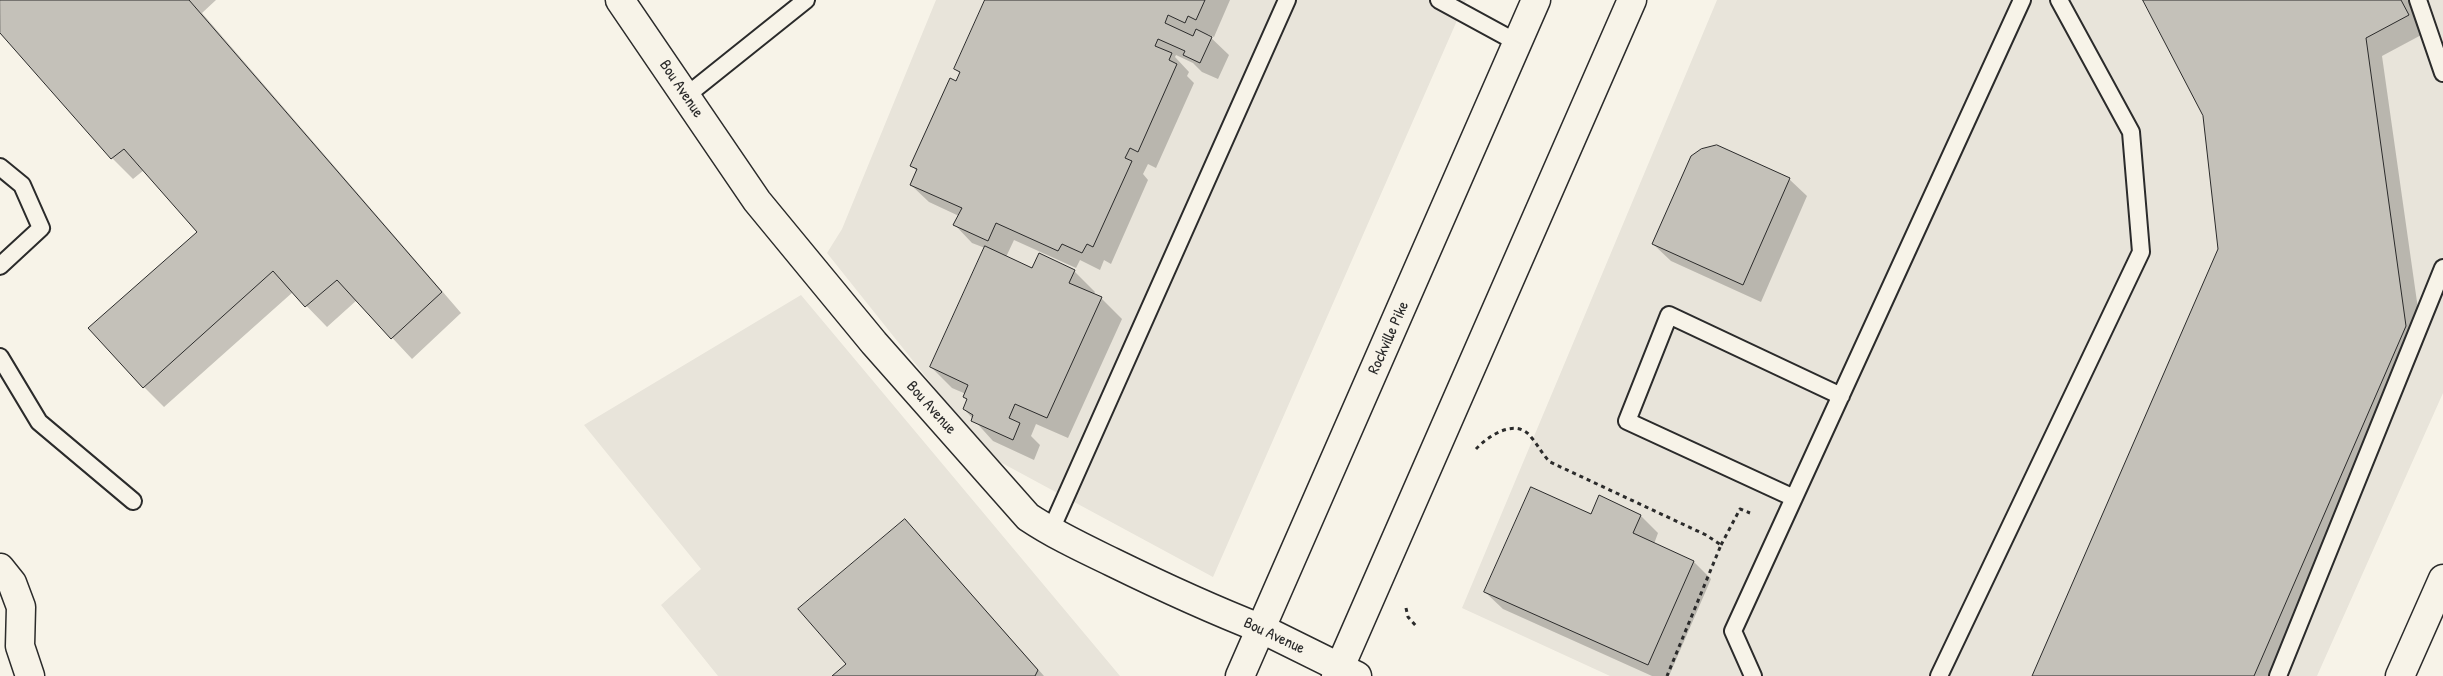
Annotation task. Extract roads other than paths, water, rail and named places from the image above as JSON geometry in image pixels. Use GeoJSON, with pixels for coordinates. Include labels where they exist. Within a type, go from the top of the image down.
{"type":"FeatureCollection","features":[{"type":"Feature","properties":{"kind":"main road","name":"Bou Avenue"},"geometry":{"type":"LineString","coordinates":[[620,0],[757,202],[846,311],[1028,517],[1050,532],[1211,609],[1262,629],[1344,673]]}},
{"type":"Feature","properties":{"kind":"main road","name":"Rockville Pike"},"geometry":{"type":"LineString","coordinates":[[1240,676],[1536,0]]}},
{"type":"Feature","properties":{"kind":"main road"},"geometry":{"type":"LineString","coordinates":[[1344,673],[1632,0]]}},
{"type":"Feature","properties":{"kind":"main road"},"geometry":{"type":"LineString","coordinates":[[0,568],[12,583],[21,607],[20,646],[30,676]]}},
{"type":"Feature","properties":{"kind":"main road"},"geometry":{"type":"LineString","coordinates":[[2400,676],[2443,579]]}},
{"type":"Feature","properties":{"kind":"lane"},"geometry":{"type":"LineString","coordinates":[[686,96],[806,0]]}},
{"type":"Feature","properties":{"kind":"lane"},"geometry":{"type":"LineString","coordinates":[[1050,532],[1287,0]]}},
{"type":"Feature","properties":{"kind":"lane"},"geometry":{"type":"LineString","coordinates":[[1439,0],[1518,43]]}},
{"type":"Feature","properties":{"kind":"lane"},"geometry":{"type":"LineString","coordinates":[[1753,676],[1733,631],[2022,0]]}},
{"type":"Feature","properties":{"kind":"lane"},"geometry":{"type":"LineString","coordinates":[[1939,676],[2142,252],[2131,132],[2059,0]]}},
{"type":"Feature","properties":{"kind":"lane"},"geometry":{"type":"LineString","coordinates":[[2418,0],[2443,73]]}},
{"type":"Feature","properties":{"kind":"lane"},"geometry":{"type":"LineString","coordinates":[[0,167],[22,185],[40,228],[0,266]]}},
{"type":"Feature","properties":{"kind":"lane"},"geometry":{"type":"LineString","coordinates":[[2278,676],[2443,268]]}},
{"type":"Feature","properties":{"kind":"lane"},"geometry":{"type":"LineString","coordinates":[[1794,498],[1627,421],[1669,315],[1841,396]]}},
{"type":"Feature","properties":{"kind":"lane"},"geometry":{"type":"LineString","coordinates":[[0,357],[39,422],[133,501]]}}]}
